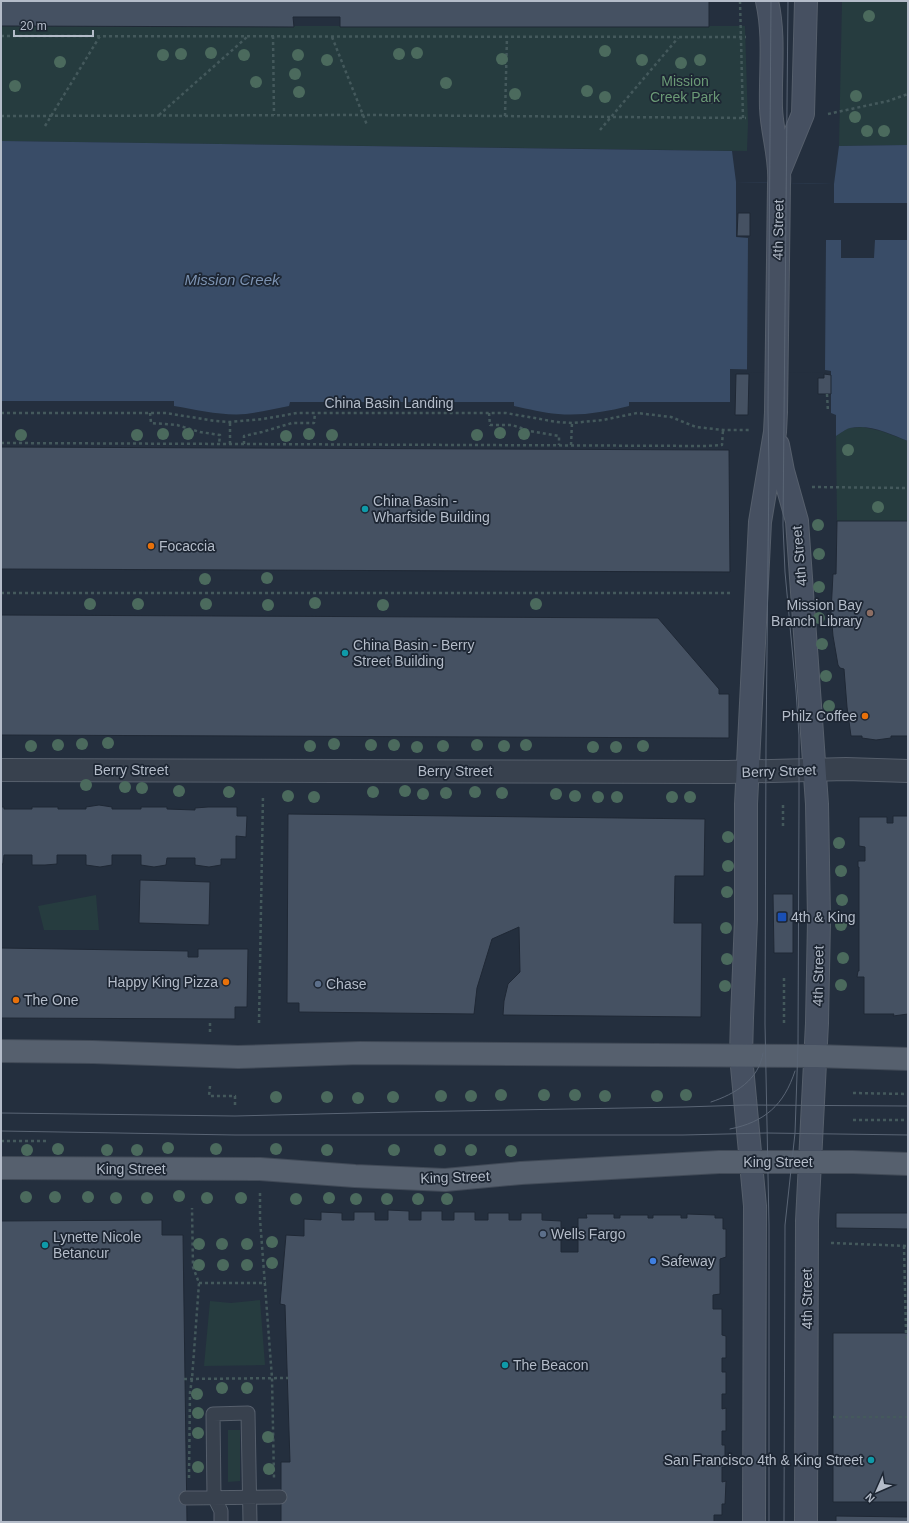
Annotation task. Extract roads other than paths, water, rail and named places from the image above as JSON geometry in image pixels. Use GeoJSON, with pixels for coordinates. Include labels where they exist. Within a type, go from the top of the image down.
{"type":"FeatureCollection","features":[{"type":"Feature","properties":{"kind":"main road","name":"4th Street"},"geometry":{"type":"LineString","coordinates":[[754,1522],[755,1206],[741,1056],[746,919],[746,804],[760,522],[776,422],[779,178],[771,109],[772,37],[770,14],[766,1]]}},
{"type":"Feature","properties":{"kind":"main road","name":"4th Street"},"geometry":{"type":"LineString","coordinates":[[779,178],[803,114],[806,1]]}},
{"type":"Feature","properties":{"kind":"main road","name":"4th Street"},"geometry":{"type":"LineString","coordinates":[[776,422],[788,486],[797,521],[814,770],[818,804],[819,920],[816,1056],[807,1221],[806,1522]]}},
{"type":"Feature","properties":{"kind":"main road"},"geometry":{"type":"LineString","coordinates":[[1,1050],[238,1057],[360,1053],[816,1056],[908,1059]]}},
{"type":"Feature","properties":{"kind":"main road","name":"King Street"},"geometry":{"type":"LineString","coordinates":[[1,1168],[260,1169],[355,1176],[446,1180],[529,1172],[703,1163],[853,1162],[908,1164]]}},
{"type":"Feature","properties":{"kind":"street","name":"Berry Street"},"geometry":{"type":"LineString","coordinates":[[1,770],[748,772],[866,769],[908,771]]}},
{"type":"Feature","properties":{"kind":"lane"},"geometry":{"type":"LineString","coordinates":[[221,1522],[221,1511],[214,1497],[213,1414],[248,1413],[250,1522]]}},
{"type":"Feature","properties":{"kind":"lane"},"geometry":{"type":"LineString","coordinates":[[188,1498],[277,1497]]}},
{"type":"Feature","properties":{"kind":"water","name":"Mission Creek"},"geometry":{"type":"Polygon","coordinates":[[[1,141],[732,151],[736,182],[834,184],[839,146],[908,145],[908,441],[880,430],[865,427],[844,430],[836,436],[836,415],[831,413],[831,371],[730,369],[730,402],[629,402],[629,406],[602,412],[576,414],[536,411],[514,406],[514,402],[290,402],[289,406],[246,414],[228,414],[174,406],[174,401],[1,401],[1,141]]]}},
{"type":"Feature","properties":{"kind":"tram line"},"geometry":{"type":"LineString","coordinates":[[769,1522],[769,1225],[765,1024],[771,1]]}},
{"type":"Feature","properties":{"kind":"tram line"},"geometry":{"type":"LineString","coordinates":[[784,1522],[785,1225],[795,1133],[798,1045],[799,804],[799,735],[785,572],[783,525],[788,1]]}},
{"type":"Feature","properties":{"kind":"tram line"},"geometry":{"type":"LineString","coordinates":[[711,1102],[729,1095],[744,1085],[757,1071],[761,1063],[763,1053]]}},
{"type":"Feature","properties":{"kind":"tram line"},"geometry":{"type":"LineString","coordinates":[[730,1129],[753,1122],[772,1110],[785,1093],[795,1071]]}},
{"type":"Feature","properties":{"kind":"tram line"},"geometry":{"type":"LineString","coordinates":[[1,1113],[235,1116],[745,1105],[908,1106]]}},
{"type":"Feature","properties":{"kind":"tram line"},"geometry":{"type":"LineString","coordinates":[[1,1131],[235,1135],[683,1135],[767,1133],[908,1135]]}},
{"type":"Feature","properties":{"kind":"place","name":"China Basin - Wharfside Building"},"geometry":{"type":"Point","coordinates":[365,509]}},
{"type":"Feature","properties":{"kind":"place","name":"Focaccia"},"geometry":{"type":"Point","coordinates":[151,546]}},
{"type":"Feature","properties":{"kind":"place","name":"Mission Bay Branch Library"},"geometry":{"type":"Point","coordinates":[870,613]}},
{"type":"Feature","properties":{"kind":"place","name":"China Basin - Berry Street Building"},"geometry":{"type":"Point","coordinates":[345,653]}},
{"type":"Feature","properties":{"kind":"place","name":"Philz Coffee"},"geometry":{"type":"Point","coordinates":[865,716]}},
{"type":"Feature","properties":{"kind":"place","name":"4th & King"},"geometry":{"type":"Point","coordinates":[782,917]}},
{"type":"Feature","properties":{"kind":"place","name":"Happy King Pizza"},"geometry":{"type":"Point","coordinates":[226,982]}},
{"type":"Feature","properties":{"kind":"place","name":"Chase"},"geometry":{"type":"Point","coordinates":[318,984]}},
{"type":"Feature","properties":{"kind":"place","name":"The One"},"geometry":{"type":"Point","coordinates":[16,1000]}},
{"type":"Feature","properties":{"kind":"place","name":"Wells Fargo"},"geometry":{"type":"Point","coordinates":[543,1234]}},
{"type":"Feature","properties":{"kind":"place","name":"Lynette Nicole Betancur"},"geometry":{"type":"Point","coordinates":[45,1245]}},
{"type":"Feature","properties":{"kind":"place","name":"Safeway"},"geometry":{"type":"Point","coordinates":[653,1261]}},
{"type":"Feature","properties":{"kind":"place","name":"The Beacon"},"geometry":{"type":"Point","coordinates":[505,1365]}},
{"type":"Feature","properties":{"kind":"place","name":"San Francisco 4th & King Street"},"geometry":{"type":"Point","coordinates":[871,1460]}},
{"type":"Feature","properties":{"kind":"park label","name":"Mission Creek Park"},"geometry":{"type":"Point","coordinates":[685,90]}}]}
